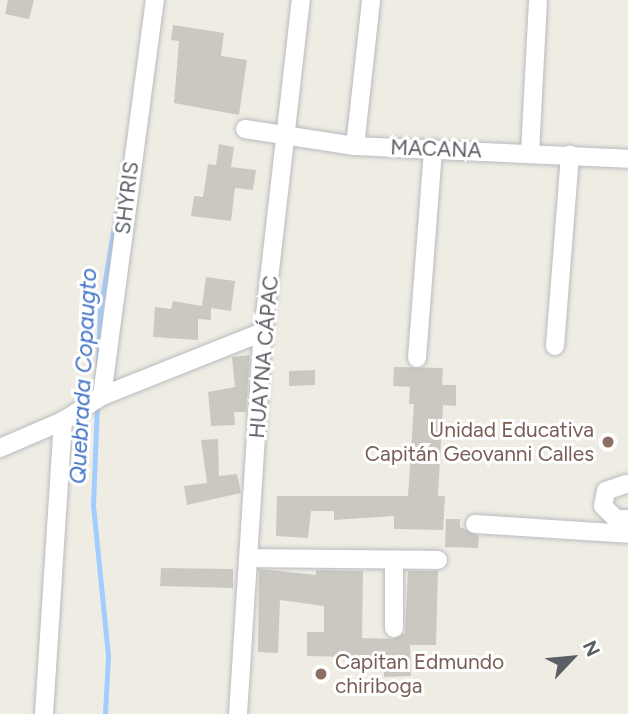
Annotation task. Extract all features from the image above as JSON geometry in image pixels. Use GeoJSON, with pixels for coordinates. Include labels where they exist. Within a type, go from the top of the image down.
{"type":"FeatureCollection","features":[{"type":"Feature","properties":{"kind":"street","name":"SHYRIS"},"geometry":{"type":"LineString","coordinates":[[102,396],[155,0]]}},
{"type":"Feature","properties":{"kind":"street","name":"HUAYNA CÁPAC"},"geometry":{"type":"LineString","coordinates":[[238,714],[263,332],[289,137],[301,0]]}},
{"type":"Feature","properties":{"kind":"street"},"geometry":{"type":"LineString","coordinates":[[355,146],[371,0]]}},
{"type":"Feature","properties":{"kind":"street"},"geometry":{"type":"LineString","coordinates":[[530,153],[538,0]]}},
{"type":"Feature","properties":{"kind":"street","name":"MACANA"},"geometry":{"type":"LineString","coordinates":[[245,130],[355,146],[628,159]]}},
{"type":"Feature","properties":{"kind":"street"},"geometry":{"type":"LineString","coordinates":[[417,358],[433,149]]}},
{"type":"Feature","properties":{"kind":"street"},"geometry":{"type":"LineString","coordinates":[[555,346],[570,155]]}},
{"type":"Feature","properties":{"kind":"street"},"geometry":{"type":"LineString","coordinates":[[0,448],[63,421],[102,396],[263,332]]}},
{"type":"Feature","properties":{"kind":"street"},"geometry":{"type":"LineString","coordinates":[[44,714],[63,421]]}},
{"type":"Feature","properties":{"kind":"street"},"geometry":{"type":"LineString","coordinates":[[626,484],[606,491],[603,506],[616,519],[628,519]]}},
{"type":"Feature","properties":{"kind":"street"},"geometry":{"type":"LineString","coordinates":[[475,524],[628,534]]}},
{"type":"Feature","properties":{"kind":"street"},"geometry":{"type":"LineString","coordinates":[[249,558],[438,560]]}},
{"type":"Feature","properties":{"kind":"street"},"geometry":{"type":"LineString","coordinates":[[394,560],[394,628]]}},
{"type":"Feature","properties":{"kind":"building"},"geometry":{"type":"Polygon","coordinates":[[[8,0],[34,0],[29,19],[5,14],[8,0]]]}},
{"type":"Feature","properties":{"kind":"building"},"geometry":{"type":"Polygon","coordinates":[[[173,25],[224,33],[221,56],[247,60],[239,115],[174,103],[179,41],[171,40],[173,25]]]}},
{"type":"Feature","properties":{"kind":"building"},"geometry":{"type":"Polygon","coordinates":[[[219,144],[234,147],[231,167],[256,170],[253,190],[235,188],[231,221],[191,216],[194,196],[203,197],[208,164],[216,165],[219,144]]]}},
{"type":"Feature","properties":{"kind":"building"},"geometry":{"type":"Polygon","coordinates":[[[206,277],[235,281],[231,311],[211,308],[211,320],[198,319],[198,340],[153,337],[155,307],[171,309],[173,301],[202,306],[206,277]]]}},
{"type":"Feature","properties":{"kind":"building"},"geometry":{"type":"Polygon","coordinates":[[[250,355],[246,412],[234,412],[235,425],[211,426],[208,392],[235,387],[232,357],[250,355]]]}},
{"type":"Feature","properties":{"kind":"building"},"geometry":{"type":"Polygon","coordinates":[[[394,367],[443,368],[442,385],[456,385],[456,406],[443,405],[438,496],[445,496],[443,530],[394,529],[394,516],[334,520],[334,511],[311,511],[308,538],[276,536],[277,496],[408,496],[414,404],[409,404],[410,387],[393,386],[394,367]]]}},
{"type":"Feature","properties":{"kind":"building"},"geometry":{"type":"Polygon","coordinates":[[[315,370],[315,385],[289,386],[289,371],[315,370]]]}},
{"type":"Feature","properties":{"kind":"building"},"geometry":{"type":"Polygon","coordinates":[[[218,439],[219,476],[237,474],[241,493],[187,505],[184,486],[207,483],[201,440],[218,439]]]}},
{"type":"Feature","properties":{"kind":"building"},"geometry":{"type":"Polygon","coordinates":[[[446,519],[460,519],[460,527],[479,536],[478,548],[445,547],[446,519]]]}},
{"type":"Feature","properties":{"kind":"building"},"geometry":{"type":"Polygon","coordinates":[[[161,568],[233,569],[233,588],[160,586],[161,568]]]}},
{"type":"Feature","properties":{"kind":"building"},"geometry":{"type":"Polygon","coordinates":[[[259,569],[316,575],[316,570],[363,571],[362,638],[393,639],[405,633],[408,571],[438,571],[436,645],[410,645],[411,676],[384,677],[384,658],[307,656],[307,632],[324,632],[324,606],[280,600],[278,653],[258,652],[259,569]]]}},
{"type":"Feature","properties":{"kind":"waterway","name":"Quebrada Copaugto"},"geometry":{"type":"LineString","coordinates":[[98,364],[100,310],[123,173]]}},
{"type":"Feature","properties":{"kind":"waterway","name":"Quebrada Copaugto"},"geometry":{"type":"LineString","coordinates":[[97,405],[93,505],[108,656],[105,714]]}},
{"type":"Feature","properties":{"kind":"place","name":"Unidad Educativa Capitán Geovanni Calles"},"geometry":{"type":"Point","coordinates":[608,442]}},
{"type":"Feature","properties":{"kind":"place","name":"Capitan Edmundo chiriboga"},"geometry":{"type":"Point","coordinates":[321,674]}}]}
